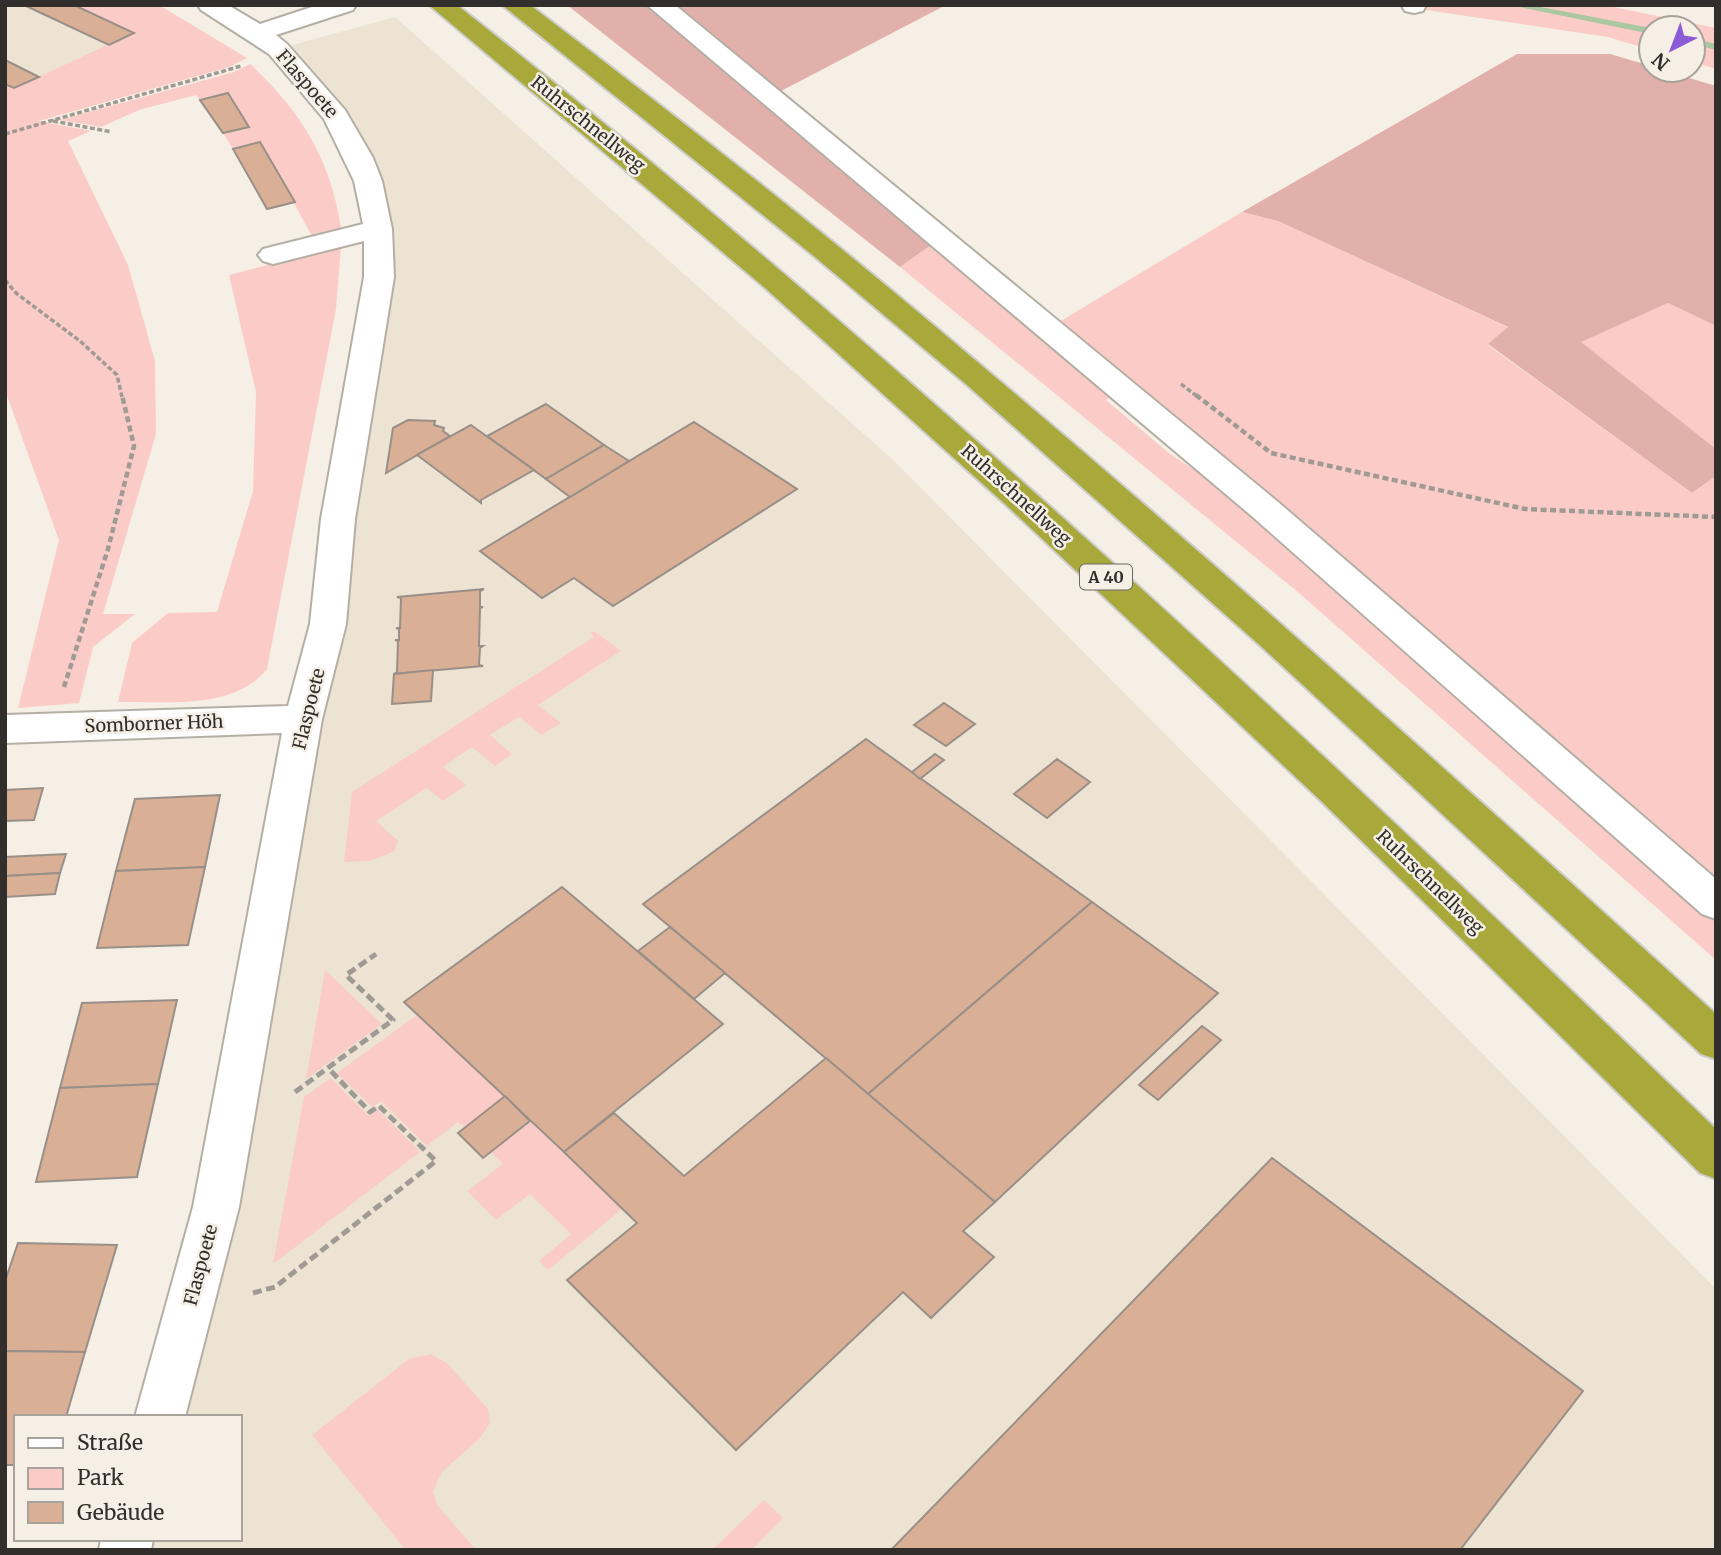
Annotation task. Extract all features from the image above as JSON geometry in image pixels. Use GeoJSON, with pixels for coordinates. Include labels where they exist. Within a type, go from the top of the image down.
{"type":"FeatureCollection","features":[{"type":"Feature","properties":{"kind":"highway","name":"Ruhrschnellweg"},"geometry":{"type":"LineString","coordinates":[[441,5],[693,211],[977,458],[1366,819],[1716,1159]]}},
{"type":"Feature","properties":{"kind":"highway"},"geometry":{"type":"LineString","coordinates":[[517,7],[755,193],[1033,428],[1235,603],[1716,1041]]}},
{"type":"Feature","properties":{"kind":"street","name":"Flaspoete"},"geometry":{"type":"LineString","coordinates":[[161,1415],[216,1207],[303,719],[328,624],[338,519],[377,289],[378,229],[368,181],[336,116],[278,49],[251,48],[210,5]]}},
{"type":"Feature","properties":{"kind":"street"},"geometry":{"type":"LineString","coordinates":[[251,48],[344,5]]}},
{"type":"Feature","properties":{"kind":"street"},"geometry":{"type":"LineString","coordinates":[[659,5],[908,209],[1266,510],[1716,902]]}},
{"type":"Feature","properties":{"kind":"street"},"geometry":{"type":"LineString","coordinates":[[273,255],[378,229]]}},
{"type":"Feature","properties":{"kind":"street","name":"Somborner Höh"},"geometry":{"type":"LineString","coordinates":[[5,729],[303,719]]}},
{"type":"Feature","properties":{"kind":"path"},"geometry":{"type":"LineString","coordinates":[[5,134],[251,48]]}},
{"type":"Feature","properties":{"kind":"path"},"geometry":{"type":"LineString","coordinates":[[48,121],[112,132]]}},
{"type":"Feature","properties":{"kind":"path"},"geometry":{"type":"LineString","coordinates":[[5,280],[16,293],[80,341],[117,375],[134,446],[108,549],[51,727]]}},
{"type":"Feature","properties":{"kind":"path"},"geometry":{"type":"LineString","coordinates":[[1176,380],[1271,453],[1525,509],[1716,517]]}},
{"type":"Feature","properties":{"kind":"path"},"geometry":{"type":"LineString","coordinates":[[295,1092],[393,1020],[346,975],[376,954]]}},
{"type":"Feature","properties":{"kind":"path"},"geometry":{"type":"LineString","coordinates":[[253,1293],[275,1287],[436,1161],[379,1106],[370,1112],[328,1068]]}},
{"type":"Feature","properties":{"kind":"shaded area"},"geometry":{"type":"Polygon","coordinates":[[[5,5],[24,5],[109,45],[39,77],[5,60],[5,5]]]}},
{"type":"Feature","properties":{"kind":"shaded area"},"geometry":{"type":"Polygon","coordinates":[[[567,5],[946,5],[781,91],[761,98],[934,243],[900,267],[567,5]]]}},
{"type":"Feature","properties":{"kind":"shaded area"},"geometry":{"type":"Polygon","coordinates":[[[395,17],[892,459],[1716,1289],[1716,1550],[125,1550],[127,1541],[242,1541],[242,1415],[160,1415],[372,327],[368,181],[278,49],[395,17]]]}},
{"type":"Feature","properties":{"kind":"shaded area"},"geometry":{"type":"Polygon","coordinates":[[[1517,54],[1610,54],[1637,62],[1637,84],[1707,83],[1716,86],[1716,326],[1668,303],[1581,342],[1716,449],[1716,476],[1692,493],[1488,344],[1508,327],[1278,221],[1242,212],[1517,54]]]}},
{"type":"Feature","properties":{"kind":"green space"},"geometry":{"type":"Polygon","coordinates":[[[74,5],[159,5],[247,58],[229,67],[39,121],[91,131],[68,141],[128,265],[155,361],[156,434],[103,614],[135,614],[93,647],[79,703],[18,708],[59,540],[5,390],[5,84],[15,88],[133,33],[74,5]]]}},
{"type":"Feature","properties":{"kind":"green space"},"geometry":{"type":"Polygon","coordinates":[[[1392,5],[1604,5],[1648,14],[1637,14],[1637,46],[1608,37],[1392,5]]]}},
{"type":"Feature","properties":{"kind":"green space"},"geometry":{"type":"Polygon","coordinates":[[[1707,26],[1716,28],[1716,69],[1707,66],[1707,26]]]}},
{"type":"Feature","properties":{"kind":"green space"},"geometry":{"type":"Polygon","coordinates":[[[250,64],[284,100],[311,138],[330,180],[341,228],[312,236],[260,142],[233,149],[223,133],[249,126],[228,93],[200,100],[196,95],[139,110],[101,127],[60,120],[234,72],[250,64]]]}},
{"type":"Feature","properties":{"kind":"green space"},"geometry":{"type":"Polygon","coordinates":[[[1242,212],[1278,221],[1509,328],[1488,345],[1692,493],[1716,476],[1716,887],[1059,322],[1242,212]]]}},
{"type":"Feature","properties":{"kind":"green space"},"geometry":{"type":"Polygon","coordinates":[[[934,243],[1115,394],[1106,400],[1170,454],[1225,490],[1716,917],[1716,960],[1299,593],[900,267],[934,243]]]}},
{"type":"Feature","properties":{"kind":"green space"},"geometry":{"type":"Polygon","coordinates":[[[341,246],[336,309],[267,669],[253,682],[218,698],[178,702],[118,702],[132,643],[168,613],[217,612],[253,491],[256,392],[229,275],[341,246]]]}},
{"type":"Feature","properties":{"kind":"green space"},"geometry":{"type":"Polygon","coordinates":[[[1668,303],[1716,326],[1716,449],[1580,342],[1668,303]]]}},
{"type":"Feature","properties":{"kind":"green space"},"geometry":{"type":"Polygon","coordinates":[[[594,631],[621,651],[538,705],[561,723],[542,735],[519,717],[490,735],[512,754],[495,766],[472,747],[443,767],[466,785],[443,801],[427,788],[376,821],[398,841],[395,851],[370,861],[344,862],[352,792],[594,637],[591,633],[594,631]]]}},
{"type":"Feature","properties":{"kind":"green space"},"geometry":{"type":"Polygon","coordinates":[[[325,970],[382,1024],[306,1079],[325,970]]]}},
{"type":"Feature","properties":{"kind":"green space"},"geometry":{"type":"Polygon","coordinates":[[[417,1015],[505,1096],[465,1128],[458,1122],[427,1146],[381,1101],[372,1107],[337,1073],[417,1015]]]}},
{"type":"Feature","properties":{"kind":"green space"},"geometry":{"type":"Polygon","coordinates":[[[331,1078],[369,1116],[378,1110],[420,1152],[273,1264],[304,1097],[331,1078]]]}},
{"type":"Feature","properties":{"kind":"green space"},"geometry":{"type":"Polygon","coordinates":[[[530,1121],[622,1209],[548,1270],[539,1261],[571,1234],[530,1194],[496,1220],[467,1191],[503,1164],[491,1152],[530,1121]]]}},
{"type":"Feature","properties":{"kind":"green space"},"geometry":{"type":"Polygon","coordinates":[[[431,1354],[447,1363],[488,1409],[490,1423],[480,1438],[442,1472],[433,1491],[437,1505],[476,1550],[406,1550],[312,1435],[409,1359],[431,1354]]]}},
{"type":"Feature","properties":{"kind":"green space"},"geometry":{"type":"Polygon","coordinates":[[[764,1500],[783,1518],[752,1550],[712,1550],[764,1500]]]}},
{"type":"Feature","properties":{"kind":"building"},"geometry":{"type":"Polygon","coordinates":[[[24,5],[74,5],[134,33],[109,45],[24,5]]]}},
{"type":"Feature","properties":{"kind":"building"},"geometry":{"type":"Polygon","coordinates":[[[5,60],[39,77],[14,88],[5,84],[5,60]]]}},
{"type":"Feature","properties":{"kind":"building"},"geometry":{"type":"Polygon","coordinates":[[[228,93],[249,127],[223,133],[200,100],[228,93]]]}},
{"type":"Feature","properties":{"kind":"building"},"geometry":{"type":"Polygon","coordinates":[[[260,142],[295,202],[267,209],[233,149],[260,142]]]}},
{"type":"Feature","properties":{"kind":"building"},"geometry":{"type":"Polygon","coordinates":[[[546,404],[604,445],[546,479],[487,436],[546,404]]]}},
{"type":"Feature","properties":{"kind":"building"},"geometry":{"type":"Polygon","coordinates":[[[408,420],[435,421],[434,425],[444,428],[443,431],[450,436],[386,473],[393,428],[408,420]]]}},
{"type":"Feature","properties":{"kind":"building"},"geometry":{"type":"Polygon","coordinates":[[[694,422],[797,489],[613,606],[574,578],[542,598],[480,551],[694,422]]]}},
{"type":"Feature","properties":{"kind":"building"},"geometry":{"type":"Polygon","coordinates":[[[471,425],[534,470],[481,500],[481,503],[417,455],[471,425]]]}},
{"type":"Feature","properties":{"kind":"building"},"geometry":{"type":"Polygon","coordinates":[[[604,445],[629,461],[570,497],[546,479],[604,445]]]}},
{"type":"Feature","properties":{"kind":"building"},"geometry":{"type":"Polygon","coordinates":[[[484,589],[480,591],[480,607],[483,607],[480,608],[479,646],[483,646],[480,648],[479,665],[483,666],[394,674],[397,672],[398,641],[395,640],[399,640],[399,629],[396,628],[400,628],[401,598],[397,597],[484,589]]]}},
{"type":"Feature","properties":{"kind":"building"},"geometry":{"type":"Polygon","coordinates":[[[433,670],[431,701],[392,704],[394,674],[433,670]]]}},
{"type":"Feature","properties":{"kind":"building"},"geometry":{"type":"Polygon","coordinates":[[[944,703],[975,724],[946,746],[914,725],[944,703]]]}},
{"type":"Feature","properties":{"kind":"building"},"geometry":{"type":"Polygon","coordinates":[[[866,739],[1092,902],[868,1094],[643,904],[866,739]]]}},
{"type":"Feature","properties":{"kind":"building"},"geometry":{"type":"Polygon","coordinates":[[[935,754],[944,760],[920,779],[912,772],[935,754]]]}},
{"type":"Feature","properties":{"kind":"building"},"geometry":{"type":"Polygon","coordinates":[[[1057,759],[1090,782],[1047,818],[1014,794],[1057,759]]]}},
{"type":"Feature","properties":{"kind":"building"},"geometry":{"type":"Polygon","coordinates":[[[43,788],[34,820],[5,821],[5,790],[43,788]]]}},
{"type":"Feature","properties":{"kind":"building"},"geometry":{"type":"Polygon","coordinates":[[[220,795],[205,867],[116,871],[135,799],[220,795]]]}},
{"type":"Feature","properties":{"kind":"building"},"geometry":{"type":"Polygon","coordinates":[[[66,854],[60,873],[5,876],[5,857],[66,854]]]}},
{"type":"Feature","properties":{"kind":"building"},"geometry":{"type":"Polygon","coordinates":[[[205,867],[188,945],[97,948],[116,871],[205,867]]]}},
{"type":"Feature","properties":{"kind":"building"},"geometry":{"type":"Polygon","coordinates":[[[60,873],[55,894],[5,897],[5,876],[60,873]]]}},
{"type":"Feature","properties":{"kind":"building"},"geometry":{"type":"Polygon","coordinates":[[[562,887],[723,1024],[564,1152],[404,1002],[562,887]]]}},
{"type":"Feature","properties":{"kind":"building"},"geometry":{"type":"Polygon","coordinates":[[[1092,902],[1218,993],[995,1202],[868,1094],[1092,902]]]}},
{"type":"Feature","properties":{"kind":"building"},"geometry":{"type":"Polygon","coordinates":[[[670,927],[725,973],[694,999],[638,951],[670,927]]]}},
{"type":"Feature","properties":{"kind":"building"},"geometry":{"type":"Polygon","coordinates":[[[177,1000],[158,1084],[60,1088],[82,1003],[177,1000]]]}},
{"type":"Feature","properties":{"kind":"building"},"geometry":{"type":"Polygon","coordinates":[[[1202,1026],[1221,1040],[1158,1100],[1139,1085],[1202,1026]]]}},
{"type":"Feature","properties":{"kind":"building"},"geometry":{"type":"Polygon","coordinates":[[[826,1058],[995,1202],[963,1231],[994,1257],[931,1318],[903,1292],[736,1450],[567,1280],[637,1223],[564,1152],[614,1113],[684,1176],[826,1058]]]}},
{"type":"Feature","properties":{"kind":"building"},"geometry":{"type":"Polygon","coordinates":[[[158,1084],[137,1177],[36,1182],[60,1088],[158,1084]]]}},
{"type":"Feature","properties":{"kind":"building"},"geometry":{"type":"Polygon","coordinates":[[[505,1096],[530,1121],[483,1158],[458,1133],[505,1096]]]}},
{"type":"Feature","properties":{"kind":"building"},"geometry":{"type":"Polygon","coordinates":[[[1272,1158],[1583,1391],[1460,1550],[891,1550],[1272,1158]]]}},
{"type":"Feature","properties":{"kind":"building"},"geometry":{"type":"Polygon","coordinates":[[[18,1243],[117,1245],[85,1352],[5,1351],[5,1281],[18,1243]]]}},
{"type":"Feature","properties":{"kind":"building"},"geometry":{"type":"Polygon","coordinates":[[[5,1351],[85,1352],[67,1415],[14,1415],[14,1465],[5,1465],[5,1351]]]}},
{"type":"Feature","properties":{"kind":"waterway"},"geometry":{"type":"LineString","coordinates":[[1514,5],[1637,28]]}},
{"type":"Feature","properties":{"kind":"waterway"},"geometry":{"type":"LineString","coordinates":[[1707,45],[1716,47]]}}]}
